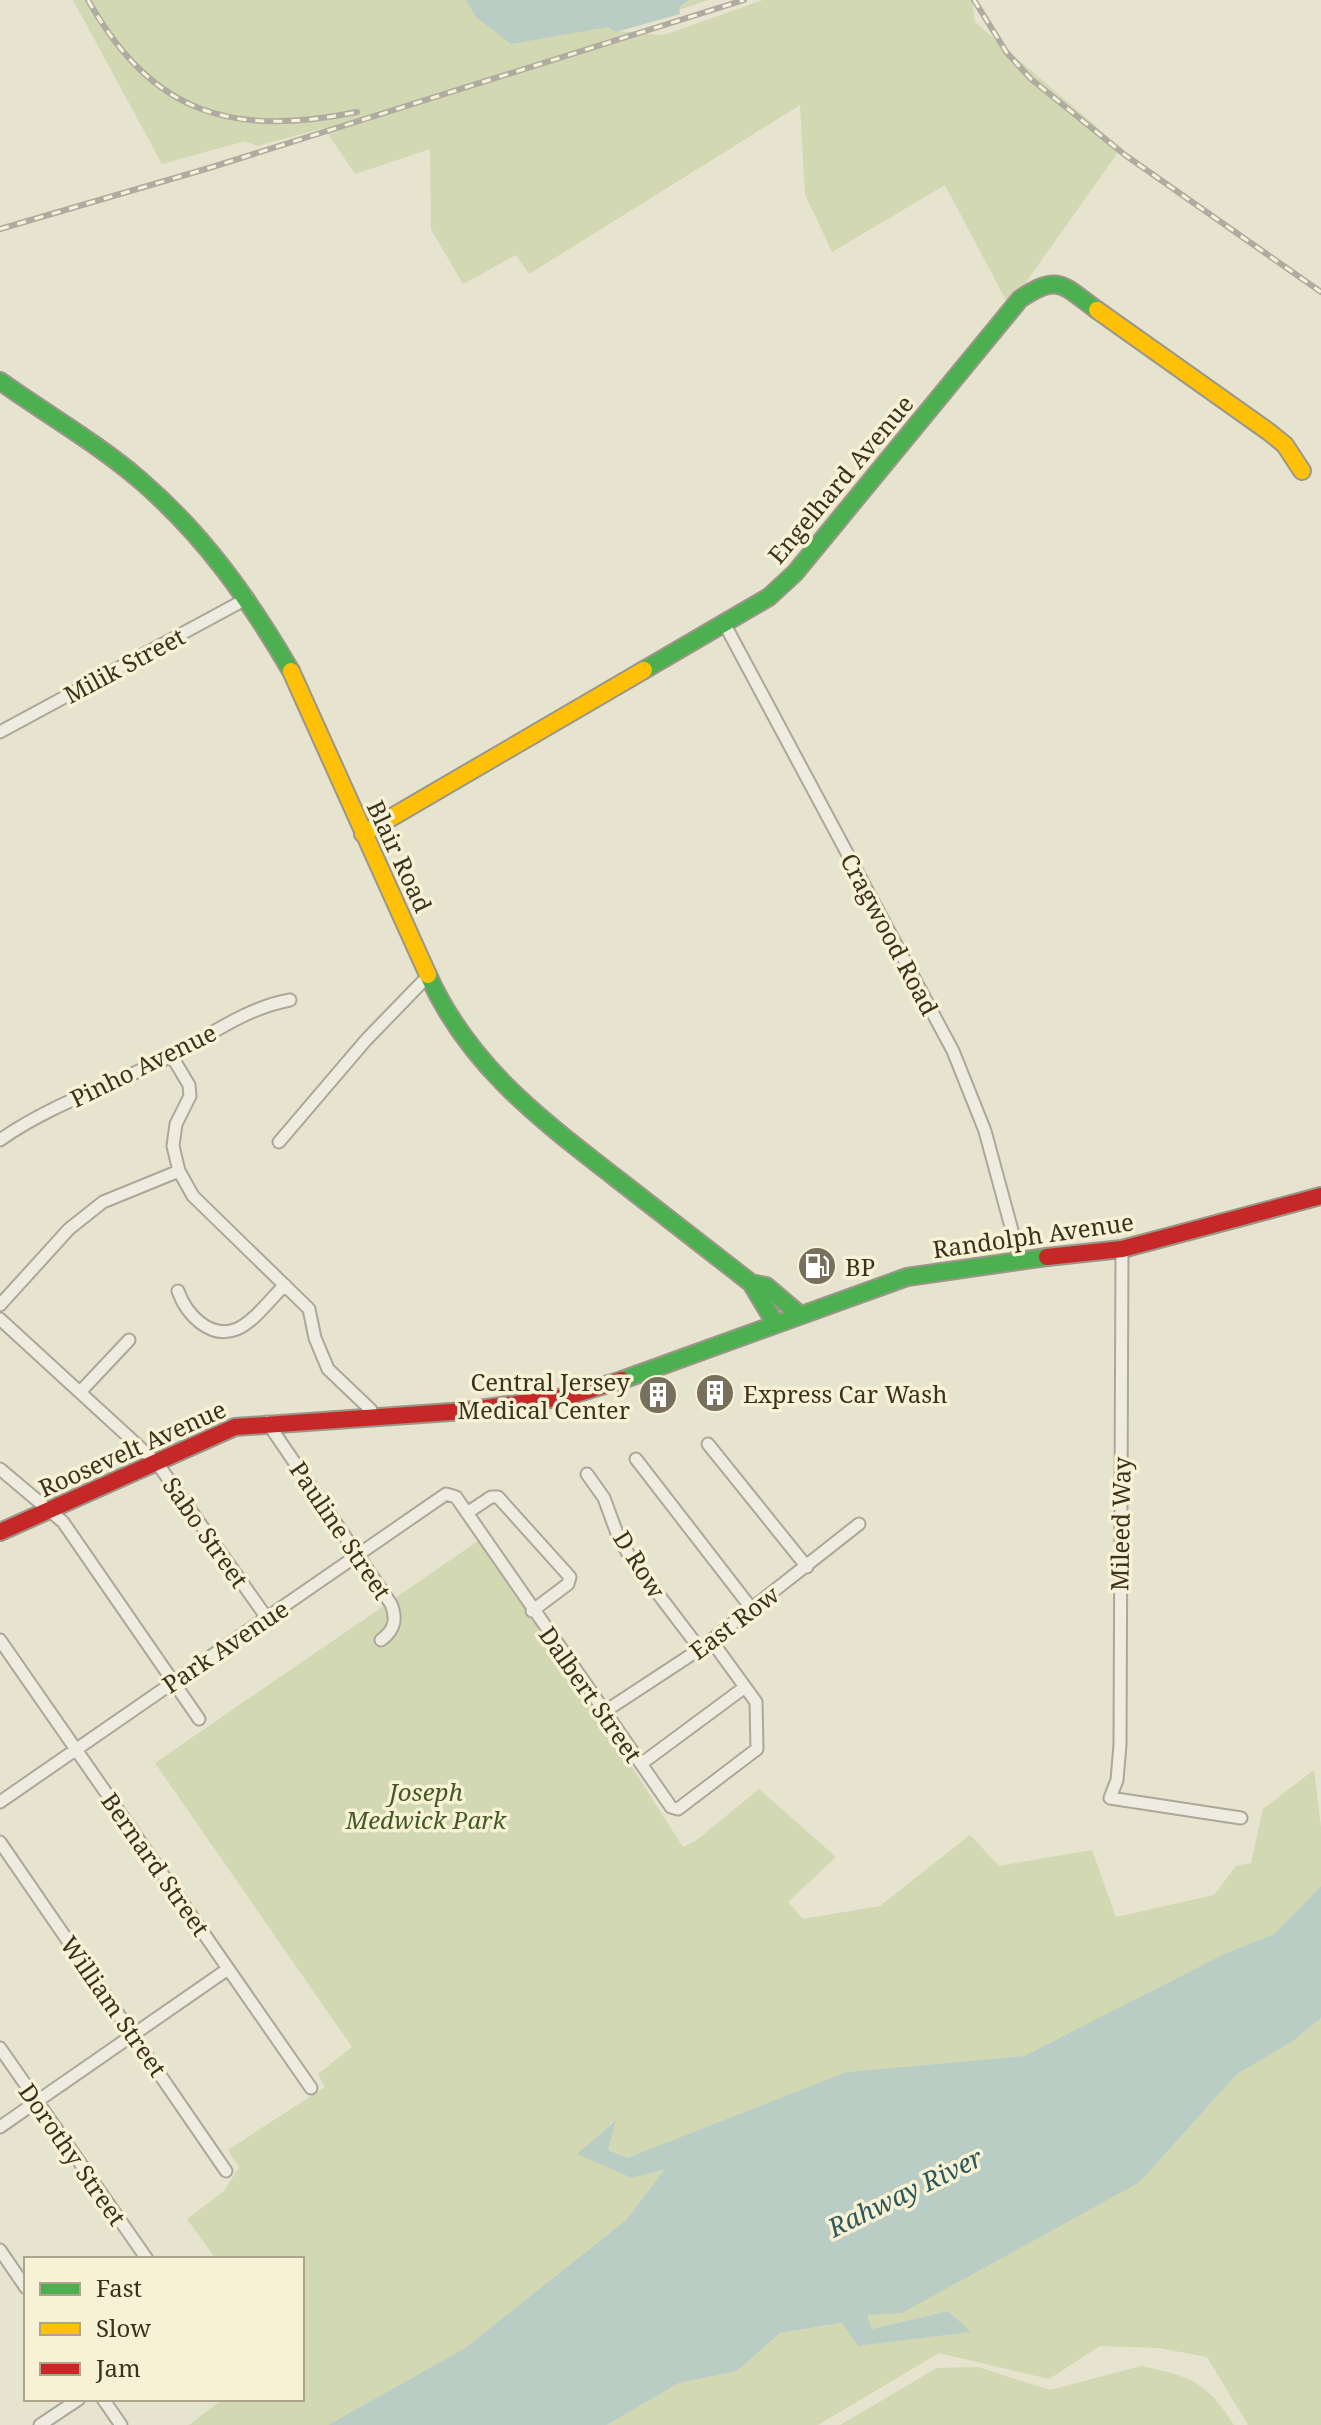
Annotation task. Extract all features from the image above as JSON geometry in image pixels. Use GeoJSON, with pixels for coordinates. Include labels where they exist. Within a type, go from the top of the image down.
{"type":"FeatureCollection","features":[{"type":"Feature","properties":{"kind":"street","name":"Engelhard Avenue"},"geometry":{"type":"LineString","coordinates":[[363,834],[769,597],[795,573],[1020,299],[1043,284],[1060,284],[1244,413],[1285,445],[1302,471]]}},
{"type":"Feature","properties":{"kind":"street","name":"Blair Road"},"geometry":{"type":"LineString","coordinates":[[0,382],[139,479],[185,523],[248,598],[291,672],[429,975],[466,1042],[516,1099],[751,1283],[766,1286],[799,1314]]}},
{"type":"Feature","properties":{"kind":"street","name":"Milik Street"},"geometry":{"type":"LineString","coordinates":[[0,732],[248,598]]}},
{"type":"Feature","properties":{"kind":"street","name":"Cragwood Road"},"geometry":{"type":"LineString","coordinates":[[724,623],[957,1060],[985,1131],[1020,1260]]}},
{"type":"Feature","properties":{"kind":"street"},"geometry":{"type":"LineString","coordinates":[[279,1142],[366,1040],[429,975]]}},
{"type":"Feature","properties":{"kind":"street","name":"Pinho Avenue"},"geometry":{"type":"LineString","coordinates":[[0,1140],[85,1093],[171,1055],[262,1005],[290,1000]]}},
{"type":"Feature","properties":{"kind":"street"},"geometry":{"type":"LineString","coordinates":[[171,1055],[189,1085],[190,1096],[174,1135],[179,1171],[203,1207],[309,1309],[315,1338],[328,1369],[371,1410],[372,1417]]}},
{"type":"Feature","properties":{"kind":"street"},"geometry":{"type":"LineString","coordinates":[[0,1305],[69,1229],[103,1202],[179,1171]]}},
{"type":"Feature","properties":{"kind":"street","name":"Randolph Avenue"},"geometry":{"type":"LineString","coordinates":[[799,1314],[907,1277],[1122,1249],[1321,1196]]}},
{"type":"Feature","properties":{"kind":"street","name":"Mileed Way"},"geometry":{"type":"LineString","coordinates":[[1122,1249],[1120,1745],[1117,1780],[1110,1798],[1241,1818]]}},
{"type":"Feature","properties":{"kind":"street"},"geometry":{"type":"LineString","coordinates":[[751,1283],[755,1295],[775,1323]]}},
{"type":"Feature","properties":{"kind":"street"},"geometry":{"type":"LineString","coordinates":[[178,1291],[184,1308],[198,1322],[224,1331],[244,1324],[285,1285]]}},
{"type":"Feature","properties":{"kind":"street","name":"Roosevelt Avenue"},"geometry":{"type":"LineString","coordinates":[[0,1532],[235,1427],[267,1422],[504,1408],[565,1397],[623,1380],[799,1314]]}},
{"type":"Feature","properties":{"kind":"street","name":"Sabo Street"},"geometry":{"type":"LineString","coordinates":[[0,1319],[157,1463],[267,1618]]}},
{"type":"Feature","properties":{"kind":"street"},"geometry":{"type":"LineString","coordinates":[[81,1391],[129,1340]]}},
{"type":"Feature","properties":{"kind":"street","name":"Pauline Street"},"geometry":{"type":"LineString","coordinates":[[267,1422],[358,1554],[395,1614],[391,1633],[381,1640]]}},
{"type":"Feature","properties":{"kind":"street"},"geometry":{"type":"LineString","coordinates":[[708,1444],[807,1567]]}},
{"type":"Feature","properties":{"kind":"street"},"geometry":{"type":"LineString","coordinates":[[636,1459],[752,1609]]}},
{"type":"Feature","properties":{"kind":"street"},"geometry":{"type":"LineString","coordinates":[[0,1469],[63,1522],[199,1719]]}},
{"type":"Feature","properties":{"kind":"street","name":"D Row"},"geometry":{"type":"LineString","coordinates":[[587,1474],[604,1498],[618,1536],[630,1557],[700,1649]]}},
{"type":"Feature","properties":{"kind":"street","name":"Park Avenue"},"geometry":{"type":"LineString","coordinates":[[0,1802],[443,1496],[452,1495]]}},
{"type":"Feature","properties":{"kind":"street","name":"Dalbert Street"},"geometry":{"type":"LineString","coordinates":[[452,1495],[671,1807],[678,1809],[757,1749],[756,1702],[745,1687]]}},
{"type":"Feature","properties":{"kind":"street"},"geometry":{"type":"LineString","coordinates":[[467,1513],[491,1497],[498,1497],[570,1577],[568,1584],[532,1611]]}},
{"type":"Feature","properties":{"kind":"street","name":"East Row"},"geometry":{"type":"LineString","coordinates":[[604,1712],[700,1649],[859,1524]]}},
{"type":"Feature","properties":{"kind":"street","name":"Bernard Street"},"geometry":{"type":"LineString","coordinates":[[0,1640],[311,2088]]}},
{"type":"Feature","properties":{"kind":"street"},"geometry":{"type":"LineString","coordinates":[[641,1764],[745,1687],[711,1640]]}},
{"type":"Feature","properties":{"kind":"street","name":"William Street"},"geometry":{"type":"LineString","coordinates":[[0,1842],[226,2171]]}},
{"type":"Feature","properties":{"kind":"street"},"geometry":{"type":"LineString","coordinates":[[0,2127],[228,1969]]}},
{"type":"Feature","properties":{"kind":"street","name":"Dorothy Street"},"geometry":{"type":"LineString","coordinates":[[0,2048],[146,2257]]}},
{"type":"Feature","properties":{"kind":"street"},"geometry":{"type":"LineString","coordinates":[[0,2250],[24,2285]]}},
{"type":"Feature","properties":{"kind":"street"},"geometry":{"type":"LineString","coordinates":[[40,2425],[76,2401]]}},
{"type":"Feature","properties":{"kind":"street"},"geometry":{"type":"LineString","coordinates":[[104,2401],[121,2425]]}},
{"type":"Feature","properties":{"kind":"green space"},"geometry":{"type":"Polygon","coordinates":[[[73,0],[709,0],[615,31],[664,35],[763,0],[972,0],[975,22],[1121,148],[1009,306],[945,185],[832,252],[805,194],[800,105],[529,274],[516,255],[463,284],[431,229],[430,149],[355,174],[324,128],[257,146],[245,141],[162,164],[73,0]]]}},
{"type":"Feature","properties":{"kind":"green space","name":"Joseph Medwick Park"},"geometry":{"type":"Polygon","coordinates":[[[481,1539],[532,1611],[683,1847],[697,1840],[759,1789],[836,1857],[788,1902],[803,1919],[880,1906],[970,1835],[999,1866],[1092,1850],[1116,1917],[1214,1895],[1236,1866],[1251,1863],[1263,1809],[1314,1770],[1321,1827],[1321,1886],[1274,1934],[1224,1954],[1024,2056],[846,2072],[627,2158],[608,2150],[614,2121],[578,2154],[666,2168],[626,2220],[465,2348],[328,2425],[189,2425],[220,2401],[304,2401],[304,2257],[215,2257],[187,2219],[224,2191],[239,2167],[228,2150],[325,2087],[318,2074],[352,2047],[155,1763],[481,1539]]]}},
{"type":"Feature","properties":{"kind":"green space"},"geometry":{"type":"Polygon","coordinates":[[[1321,2018],[1321,2425],[1248,2425],[1207,2357],[1159,2348],[1100,2346],[1049,2379],[939,2353],[818,2425],[607,2425],[679,2383],[737,2371],[780,2333],[843,2323],[858,2346],[970,2332],[948,2311],[872,2329],[866,2315],[1140,2182],[1236,2075],[1293,2041],[1321,2018]]]}},
{"type":"Feature","properties":{"kind":"green space"},"geometry":{"type":"Polygon","coordinates":[[[1141,2366],[1172,2373],[1196,2383],[1215,2399],[1234,2425],[840,2425],[937,2368],[978,2367],[1050,2390],[1141,2366]]]}},
{"type":"Feature","properties":{"kind":"water"},"geometry":{"type":"Polygon","coordinates":[[[466,0],[689,0],[679,7],[680,14],[616,32],[608,27],[511,44],[476,17],[466,0]]]}},
{"type":"Feature","properties":{"kind":"water","name":"Rahway River"},"geometry":{"type":"Polygon","coordinates":[[[1321,1886],[1321,2018],[1293,2041],[1236,2075],[1140,2182],[902,2313],[867,2315],[872,2329],[948,2311],[971,2332],[858,2346],[842,2323],[780,2333],[737,2371],[679,2383],[607,2425],[328,2425],[465,2348],[626,2220],[665,2169],[632,2178],[577,2154],[616,2120],[608,2150],[627,2158],[846,2072],[1024,2056],[1224,1954],[1274,1934],[1321,1886]]]}},
{"type":"Feature","properties":{"kind":"railway"},"geometry":{"type":"LineString","coordinates":[[88,0],[113,39],[140,70],[169,93],[200,108],[234,118],[271,121],[357,112]]}},
{"type":"Feature","properties":{"kind":"railway"},"geometry":{"type":"LineString","coordinates":[[0,229],[209,168],[744,0]]}},
{"type":"Feature","properties":{"kind":"railway"},"geometry":{"type":"LineString","coordinates":[[974,0],[1007,53],[1031,79],[1125,155],[1321,292]]}},
{"type":"Feature","properties":{"kind":"traffic: fast"},"geometry":{"type":"LineString","coordinates":[[644,670],[769,597],[795,573],[1020,299],[1044,286],[1060,285],[1097,310]]}},
{"type":"Feature","properties":{"kind":"traffic: fast"},"geometry":{"type":"LineString","coordinates":[[0,381],[106,454],[163,501],[224,569],[291,671]]}},
{"type":"Feature","properties":{"kind":"traffic: fast"},"geometry":{"type":"LineString","coordinates":[[428,975],[464,1037],[508,1088],[533,1111],[751,1283],[766,1286],[799,1314]]}},
{"type":"Feature","properties":{"kind":"traffic: fast"},"geometry":{"type":"LineString","coordinates":[[622,1380],[907,1277],[1047,1257]]}},
{"type":"Feature","properties":{"kind":"traffic: fast"},"geometry":{"type":"LineString","coordinates":[[751,1283],[775,1323]]}},
{"type":"Feature","properties":{"kind":"traffic: slow"},"geometry":{"type":"LineString","coordinates":[[1097,310],[1269,432],[1285,445],[1302,471]]}},
{"type":"Feature","properties":{"kind":"traffic: slow"},"geometry":{"type":"LineString","coordinates":[[363,834],[644,670]]}},
{"type":"Feature","properties":{"kind":"traffic: slow"},"geometry":{"type":"LineString","coordinates":[[291,671],[428,975]]}},
{"type":"Feature","properties":{"kind":"traffic: jam"},"geometry":{"type":"LineString","coordinates":[[1047,1257],[1122,1249],[1321,1196]]}},
{"type":"Feature","properties":{"kind":"traffic: jam"},"geometry":{"type":"LineString","coordinates":[[0,1532],[235,1427],[465,1411],[565,1397],[622,1380]]}},
{"type":"Feature","properties":{"kind":"place","name":"BP"},"geometry":{"type":"Point","coordinates":[817,1266]}},
{"type":"Feature","properties":{"kind":"place","name":"Express Car Wash"},"geometry":{"type":"Point","coordinates":[715,1393]}},
{"type":"Feature","properties":{"kind":"place","name":"Central Jersey Medical Center"},"geometry":{"type":"Point","coordinates":[658,1395]}}]}
